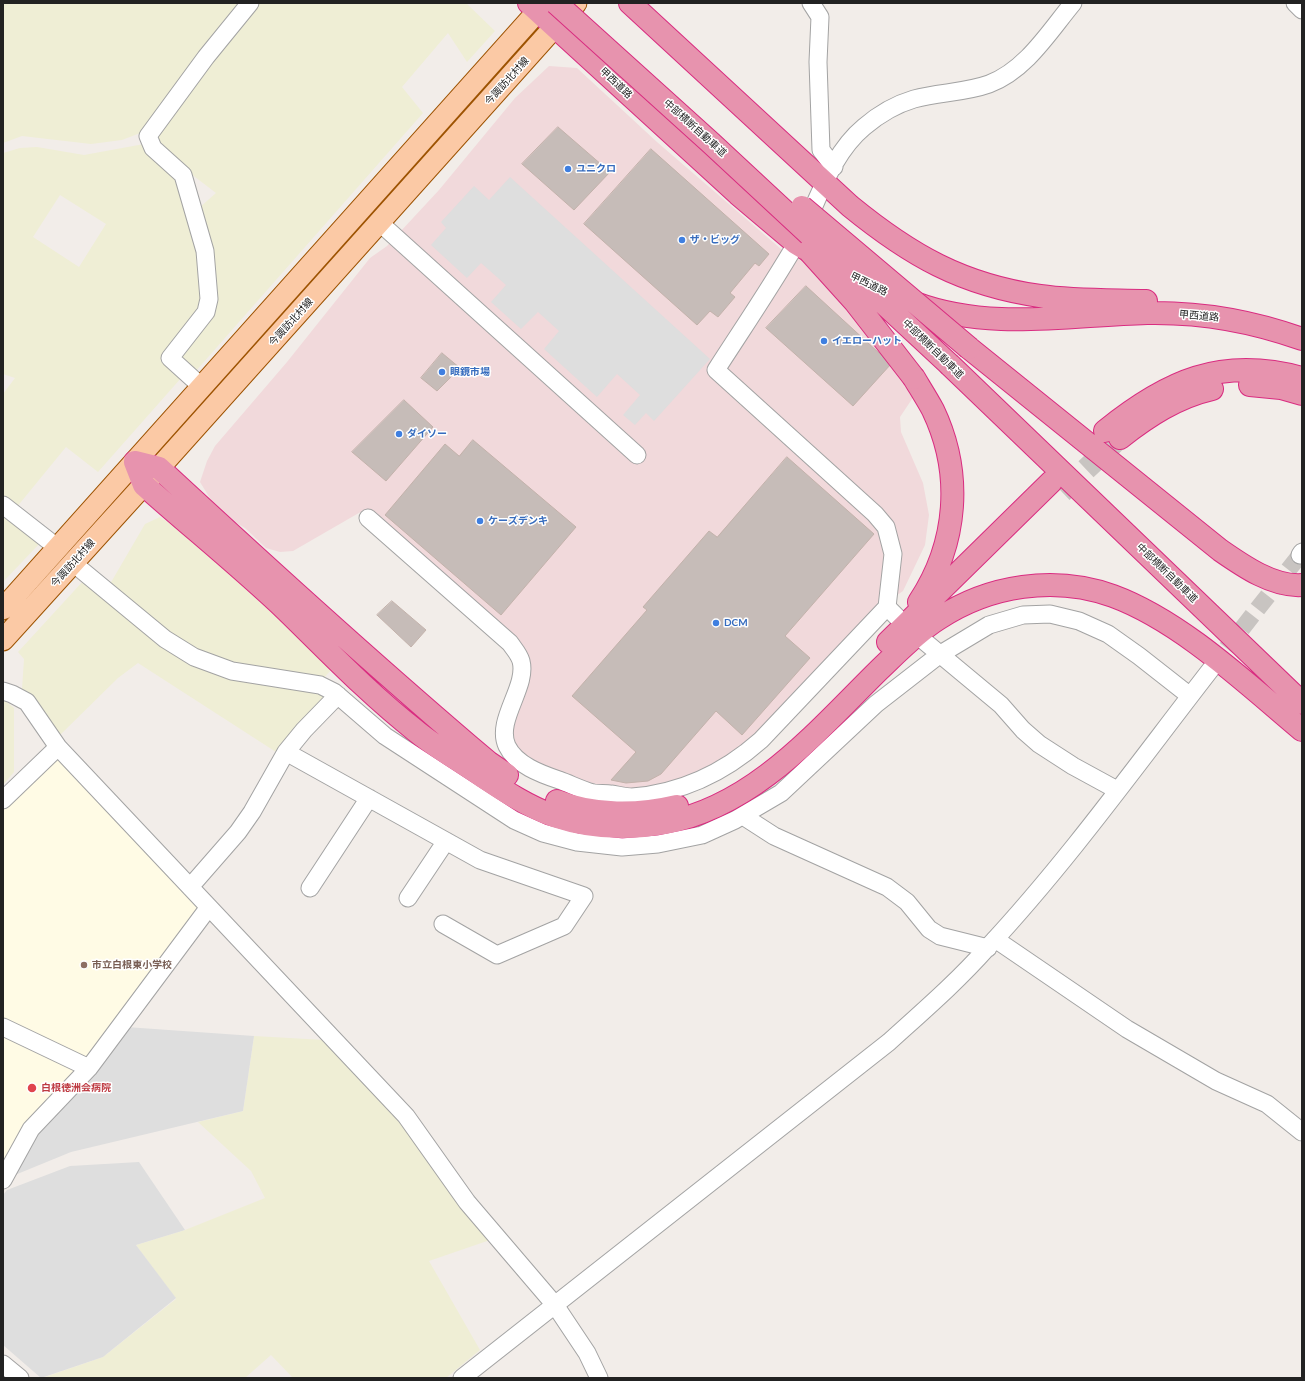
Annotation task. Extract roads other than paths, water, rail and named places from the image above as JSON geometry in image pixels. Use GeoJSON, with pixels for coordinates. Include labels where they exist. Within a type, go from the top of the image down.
{"type":"FeatureCollection","features":[{"type":"Feature","properties":{"kind":"highway","name":"中部横断自動車道"},"geometry":{"type":"LineString","coordinates":[[573,3],[959,357],[1124,513],[1302,686]]}},
{"type":"Feature","properties":{"kind":"highway","name":"甲西道路"},"geometry":{"type":"LineString","coordinates":[[630,3],[829,175],[880,230],[911,252],[943,269],[974,281],[1040,296],[1197,304],[1232,308],[1272,316],[1302,327]]}},
{"type":"Feature","properties":{"kind":"highway","name":"中部横断自動車道"},"geometry":{"type":"LineString","coordinates":[[543,5],[711,143],[959,357],[1302,703]]}},
{"type":"Feature","properties":{"kind":"highway","name":"甲西道路"},"geometry":{"type":"LineString","coordinates":[[543,5],[555,27],[704,164],[796,242],[826,261],[894,296],[953,315],[1008,320],[1147,313],[1195,315],[1231,319],[1269,327],[1302,339]]}},
{"type":"Feature","properties":{"kind":"highway"},"geometry":{"type":"LineString","coordinates":[[135,462],[144,485],[284,609],[359,683],[418,733],[505,792],[530,806],[557,817],[585,824],[614,828],[642,827],[696,815],[724,804],[753,786],[783,763],[904,627],[925,593],[939,565],[949,533],[954,502],[952,471],[944,439],[932,409],[914,378],[855,302],[790,230],[728,168],[576,31],[543,5]]}},
{"type":"Feature","properties":{"kind":"highway"},"geometry":{"type":"LineString","coordinates":[[959,357],[1046,412],[1220,550],[1246,568],[1272,580],[1302,585]]}},
{"type":"Feature","properties":{"kind":"highway"},"geometry":{"type":"LineString","coordinates":[[1302,378],[1285,373],[1261,370],[1218,372],[1196,377],[1172,386],[1149,398],[1110,436],[1179,400],[1200,392],[1220,387],[1261,385],[1302,394]]}},
{"type":"Feature","properties":{"kind":"highway"},"geometry":{"type":"LineString","coordinates":[[135,462],[159,468],[303,602],[488,762],[536,793],[561,803],[615,812],[641,812],[692,802],[719,791],[745,775],[775,752],[904,627],[1056,487]]}},
{"type":"Feature","properties":{"kind":"highway"},"geometry":{"type":"LineString","coordinates":[[904,627],[937,619],[960,606],[987,595],[1039,584],[1065,585],[1090,589],[1115,597],[1137,607],[1179,633],[1236,676],[1302,730]]}},
{"type":"Feature","properties":{"kind":"main road","name":"今諏訪北村線"},"geometry":{"type":"LineString","coordinates":[[3,640],[380,223],[576,3]]}},
{"type":"Feature","properties":{"kind":"main road","name":"今諏訪北村線"},"geometry":{"type":"LineString","coordinates":[[3,609],[543,5]]}},
{"type":"Feature","properties":{"kind":"street"},"geometry":{"type":"LineString","coordinates":[[202,387],[170,358],[206,312],[209,299],[205,250],[183,175],[153,148],[148,136],[206,57],[250,3]]}},
{"type":"Feature","properties":{"kind":"street"},"geometry":{"type":"LineString","coordinates":[[811,3],[820,17],[818,62],[820,150],[829,175]]}},
{"type":"Feature","properties":{"kind":"street"},"geometry":{"type":"LineString","coordinates":[[1073,3],[1033,53],[1012,71],[989,84],[956,93],[914,99],[887,111],[864,128],[846,147],[829,175],[796,242],[774,280],[716,370],[875,514],[886,527],[904,627],[1001,705],[1023,730],[1039,744],[1073,766],[1117,790]]}},
{"type":"Feature","properties":{"kind":"street"},"geometry":{"type":"LineString","coordinates":[[1295,3],[1302,10]]}},
{"type":"Feature","properties":{"kind":"street"},"geometry":{"type":"LineString","coordinates":[[380,223],[637,455]]}},
{"type":"Feature","properties":{"kind":"street"},"geometry":{"type":"LineString","coordinates":[[3,505],[58,548]]}},
{"type":"Feature","properties":{"kind":"street"},"geometry":{"type":"LineString","coordinates":[[368,518],[510,643],[518,654],[521,663],[521,674],[504,733],[507,746],[515,758],[545,776],[593,793],[631,797],[698,781],[721,770],[742,758],[761,740],[904,627]]}},
{"type":"Feature","properties":{"kind":"street"},"geometry":{"type":"LineString","coordinates":[[73,563],[165,639],[194,657],[232,671],[320,685],[338,695],[385,736],[514,820],[543,833],[577,842],[622,847],[658,844],[702,835],[743,816],[781,793],[876,704],[939,655],[989,625],[1023,615],[1050,614],[1079,621],[1108,634],[1190,696]]}},
{"type":"Feature","properties":{"kind":"street"},"geometry":{"type":"LineString","coordinates":[[462,1378],[888,1042],[991,943],[1052,874],[1211,669]]}},
{"type":"Feature","properties":{"kind":"street"},"geometry":{"type":"LineString","coordinates":[[3,692],[12,694],[27,702],[58,747],[406,1116],[467,1202],[555,1305],[587,1353],[599,1378]]}},
{"type":"Feature","properties":{"kind":"street"},"geometry":{"type":"LineString","coordinates":[[190,887],[238,832],[252,812],[286,752],[304,730],[338,695]]}},
{"type":"Feature","properties":{"kind":"street"},"geometry":{"type":"LineString","coordinates":[[3,800],[58,747]]}},
{"type":"Feature","properties":{"kind":"street"},"geometry":{"type":"LineString","coordinates":[[286,752],[480,860],[584,896],[564,926],[497,955],[443,924]]}},
{"type":"Feature","properties":{"kind":"street"},"geometry":{"type":"LineString","coordinates":[[310,888],[369,798]]}},
{"type":"Feature","properties":{"kind":"street"},"geometry":{"type":"LineString","coordinates":[[743,816],[774,836],[887,887],[906,902],[929,929],[940,936],[991,943],[1127,1029],[1216,1081],[1267,1104],[1302,1132]]}},
{"type":"Feature","properties":{"kind":"street"},"geometry":{"type":"LineString","coordinates":[[408,898],[446,841]]}},
{"type":"Feature","properties":{"kind":"street"},"geometry":{"type":"LineString","coordinates":[[3,1180],[31,1129],[89,1068],[209,907]]}},
{"type":"Feature","properties":{"kind":"street"},"geometry":{"type":"LineString","coordinates":[[3,1027],[89,1068]]}},
{"type":"Feature","properties":{"kind":"street"},"geometry":{"type":"LineString","coordinates":[[3,1364],[20,1378]]}},
{"type":"Feature","properties":{"kind":"tunnel"},"geometry":{"type":"LineString","coordinates":[[1062,492],[1116,441]]}},
{"type":"Feature","properties":{"kind":"tunnel"},"geometry":{"type":"LineString","coordinates":[[1211,668],[1300,555]]}},
{"type":"Feature","properties":{"kind":"place","name":"ユニクロ"},"geometry":{"type":"Point","coordinates":[568,169]}},
{"type":"Feature","properties":{"kind":"place","name":"ザ・ビッグ"},"geometry":{"type":"Point","coordinates":[682,240]}},
{"type":"Feature","properties":{"kind":"place","name":"イエローハット"},"geometry":{"type":"Point","coordinates":[824,341]}},
{"type":"Feature","properties":{"kind":"place","name":"眼鏡市場"},"geometry":{"type":"Point","coordinates":[442,372]}},
{"type":"Feature","properties":{"kind":"place","name":"ダイソー"},"geometry":{"type":"Point","coordinates":[399,434]}},
{"type":"Feature","properties":{"kind":"place","name":"ケーズデンキ"},"geometry":{"type":"Point","coordinates":[480,521]}},
{"type":"Feature","properties":{"kind":"place","name":"DCM"},"geometry":{"type":"Point","coordinates":[716,623]}},
{"type":"Feature","properties":{"kind":"place","name":"市立白根東小学校"},"geometry":{"type":"Point","coordinates":[84,965]}},
{"type":"Feature","properties":{"kind":"place","name":"白根徳洲会病院"},"geometry":{"type":"Point","coordinates":[32,1088]}}]}
